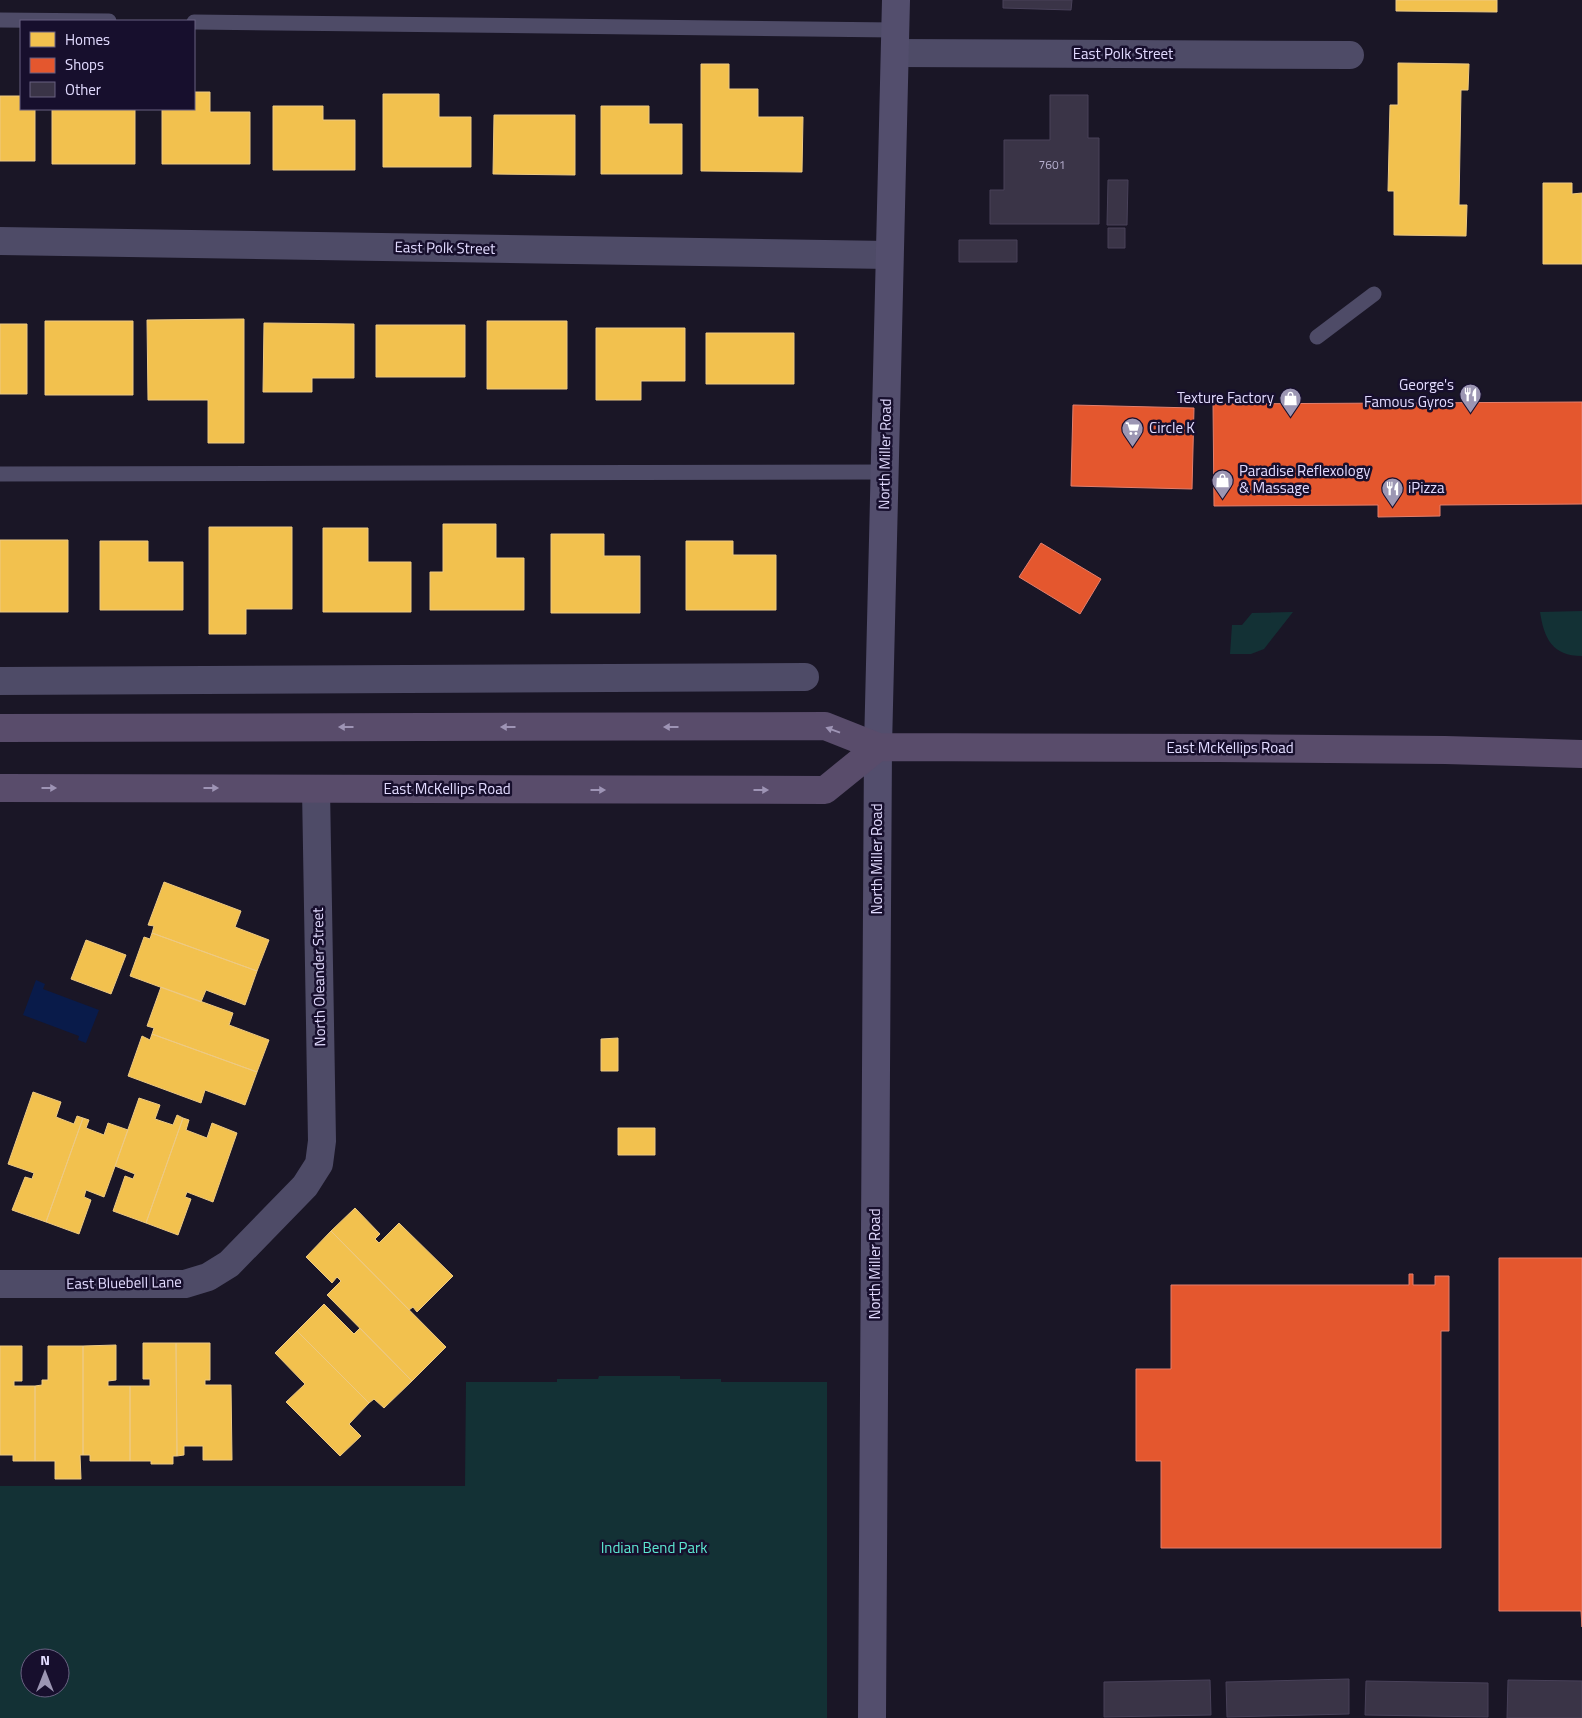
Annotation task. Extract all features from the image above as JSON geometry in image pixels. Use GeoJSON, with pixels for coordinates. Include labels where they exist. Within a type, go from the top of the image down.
{"type":"FeatureCollection","features":[{"type":"Feature","properties":{"kind":"main road","name":"East McKellips Road"},"geometry":{"type":"LineString","coordinates":[[0,728],[825,726],[878,747],[1238,748],[1582,754]]}},
{"type":"Feature","properties":{"kind":"main road","name":"East McKellips Road"},"geometry":{"type":"LineString","coordinates":[[0,788],[825,790],[878,747]]}},
{"type":"Feature","properties":{"kind":"street","name":"North Miller Road"},"geometry":{"type":"LineString","coordinates":[[872,1718],[878,747],[896,0]]}},
{"type":"Feature","properties":{"kind":"street","name":"East Polk Street"},"geometry":{"type":"LineString","coordinates":[[895,41],[1350,55]]}},
{"type":"Feature","properties":{"kind":"street","name":"East Polk Street"},"geometry":{"type":"LineString","coordinates":[[0,241],[889,255]]}},
{"type":"Feature","properties":{"kind":"street"},"geometry":{"type":"LineString","coordinates":[[0,681],[805,677]]}},
{"type":"Feature","properties":{"kind":"street","name":"North Oleander Street"},"geometry":{"type":"LineString","coordinates":[[316,789],[322,1141],[318,1164]]}},
{"type":"Feature","properties":{"kind":"street","name":"East Bluebell Lane"},"geometry":{"type":"LineString","coordinates":[[0,1284],[185,1284],[208,1277],[230,1264],[306,1186],[318,1164]]}},
{"type":"Feature","properties":{"kind":"lane"},"geometry":{"type":"LineString","coordinates":[[0,20],[20,20]]}},
{"type":"Feature","properties":{"kind":"lane"},"geometry":{"type":"LineString","coordinates":[[195,22],[895,41]]}},
{"type":"Feature","properties":{"kind":"lane"},"geometry":{"type":"LineString","coordinates":[[1317,337],[1374,294]]}},
{"type":"Feature","properties":{"kind":"lane"},"geometry":{"type":"LineString","coordinates":[[0,474],[884,472]]}},
{"type":"Feature","properties":{"kind":"green space"},"geometry":{"type":"Polygon","coordinates":[[[1582,611],[1582,656],[1563,653],[1551,644],[1547,637],[1540,612],[1582,611]]]}},
{"type":"Feature","properties":{"kind":"green space"},"geometry":{"type":"Polygon","coordinates":[[[1293,612],[1264,649],[1251,654],[1230,654],[1232,625],[1242,625],[1252,613],[1293,612]]]}},
{"type":"Feature","properties":{"kind":"green space","name":"Indian Bend Park"},"geometry":{"type":"Polygon","coordinates":[[[599,1376],[680,1376],[680,1379],[721,1379],[721,1382],[827,1382],[827,1718],[0,1718],[0,1486],[465,1486],[466,1382],[557,1382],[557,1379],[598,1379],[599,1376]]]}},
{"type":"Feature","properties":{"kind":"water"},"geometry":{"type":"Polygon","coordinates":[[[36,980],[45,984],[43,989],[99,1010],[86,1043],[78,1040],[79,1036],[23,1015],[36,980]]]}},
{"type":"Feature","properties":{"kind":"building: Homes"},"geometry":{"type":"Polygon","coordinates":[[[1396,0],[1497,0],[1497,12],[1396,11],[1396,0]]]}},
{"type":"Feature","properties":{"kind":"building: Homes"},"geometry":{"type":"Polygon","coordinates":[[[1398,63],[1469,64],[1468,90],[1461,90],[1459,205],[1467,205],[1466,236],[1394,235],[1394,191],[1388,191],[1390,105],[1398,105],[1398,63]]]}},
{"type":"Feature","properties":{"kind":"building: Homes"},"geometry":{"type":"Polygon","coordinates":[[[701,64],[729,64],[729,89],[758,89],[758,117],[803,117],[802,172],[701,171],[701,64]]]}},
{"type":"Feature","properties":{"kind":"building: Homes"},"geometry":{"type":"Polygon","coordinates":[[[195,92],[210,92],[210,112],[250,112],[250,164],[162,164],[162,110],[195,110],[195,92]]]}},
{"type":"Feature","properties":{"kind":"building: Homes"},"geometry":{"type":"Polygon","coordinates":[[[383,94],[439,94],[439,117],[471,117],[471,167],[383,167],[383,94]]]}},
{"type":"Feature","properties":{"kind":"building: Homes"},"geometry":{"type":"Polygon","coordinates":[[[0,96],[20,96],[20,110],[35,110],[35,161],[0,161],[0,96]]]}},
{"type":"Feature","properties":{"kind":"building: Homes"},"geometry":{"type":"Polygon","coordinates":[[[273,106],[323,106],[323,120],[355,120],[355,170],[273,170],[273,106]]]}},
{"type":"Feature","properties":{"kind":"building: Homes"},"geometry":{"type":"Polygon","coordinates":[[[601,106],[649,106],[649,124],[682,124],[682,174],[601,174],[601,106]]]}},
{"type":"Feature","properties":{"kind":"building: Homes"},"geometry":{"type":"Polygon","coordinates":[[[52,110],[135,110],[135,164],[52,164],[52,110]]]}},
{"type":"Feature","properties":{"kind":"building: Homes"},"geometry":{"type":"Polygon","coordinates":[[[494,115],[575,115],[575,175],[493,174],[494,115]]]}},
{"type":"Feature","properties":{"kind":"building: Homes"},"geometry":{"type":"Polygon","coordinates":[[[1543,183],[1572,183],[1572,194],[1582,193],[1582,264],[1543,264],[1543,183]]]}},
{"type":"Feature","properties":{"kind":"building: Homes"},"geometry":{"type":"Polygon","coordinates":[[[244,319],[244,443],[208,443],[208,400],[148,400],[147,320],[244,319]]]}},
{"type":"Feature","properties":{"kind":"building: Homes"},"geometry":{"type":"Polygon","coordinates":[[[45,321],[133,321],[133,395],[45,395],[45,321]]]}},
{"type":"Feature","properties":{"kind":"building: Homes"},"geometry":{"type":"Polygon","coordinates":[[[487,321],[567,321],[567,389],[487,389],[487,321]]]}},
{"type":"Feature","properties":{"kind":"building: Homes"},"geometry":{"type":"Polygon","coordinates":[[[264,323],[354,324],[354,378],[312,378],[312,392],[263,392],[264,323]]]}},
{"type":"Feature","properties":{"kind":"building: Homes"},"geometry":{"type":"Polygon","coordinates":[[[0,324],[27,324],[27,394],[0,394],[0,324]]]}},
{"type":"Feature","properties":{"kind":"building: Homes"},"geometry":{"type":"Polygon","coordinates":[[[376,325],[465,325],[465,377],[376,377],[376,325]]]}},
{"type":"Feature","properties":{"kind":"building: Homes"},"geometry":{"type":"Polygon","coordinates":[[[596,328],[685,328],[685,381],[641,381],[641,400],[596,400],[596,328]]]}},
{"type":"Feature","properties":{"kind":"building: Homes"},"geometry":{"type":"Polygon","coordinates":[[[706,333],[794,333],[794,384],[706,384],[706,333]]]}},
{"type":"Feature","properties":{"kind":"building: Homes"},"geometry":{"type":"Polygon","coordinates":[[[443,524],[496,524],[496,558],[524,558],[524,610],[430,610],[430,572],[443,572],[443,524]]]}},
{"type":"Feature","properties":{"kind":"building: Homes"},"geometry":{"type":"Polygon","coordinates":[[[209,527],[292,527],[292,609],[246,609],[246,634],[209,634],[209,527]]]}},
{"type":"Feature","properties":{"kind":"building: Homes"},"geometry":{"type":"Polygon","coordinates":[[[323,528],[368,528],[368,562],[411,562],[411,612],[323,612],[323,528]]]}},
{"type":"Feature","properties":{"kind":"building: Homes"},"geometry":{"type":"Polygon","coordinates":[[[551,534],[604,534],[604,556],[640,556],[640,613],[551,613],[551,534]]]}},
{"type":"Feature","properties":{"kind":"building: Homes"},"geometry":{"type":"Polygon","coordinates":[[[0,540],[68,540],[68,612],[0,612],[0,540]]]}},
{"type":"Feature","properties":{"kind":"building: Homes"},"geometry":{"type":"Polygon","coordinates":[[[100,541],[148,541],[148,562],[183,562],[183,610],[100,610],[100,541]]]}},
{"type":"Feature","properties":{"kind":"building: Homes"},"geometry":{"type":"Polygon","coordinates":[[[686,541],[733,541],[733,555],[776,555],[776,610],[686,610],[686,541]]]}},
{"type":"Feature","properties":{"kind":"building: Homes"},"geometry":{"type":"Polygon","coordinates":[[[164,882],[241,911],[235,927],[269,940],[257,971],[152,933],[154,926],[148,925],[164,882]]]}},
{"type":"Feature","properties":{"kind":"building: Homes"},"geometry":{"type":"Polygon","coordinates":[[[152,933],[257,971],[245,1005],[206,990],[201,1002],[130,976],[144,937],[150,939],[152,933]]]}},
{"type":"Feature","properties":{"kind":"building: Homes"},"geometry":{"type":"Polygon","coordinates":[[[86,940],[126,955],[111,994],[71,979],[86,940]]]}},
{"type":"Feature","properties":{"kind":"building: Homes"},"geometry":{"type":"Polygon","coordinates":[[[161,987],[233,1013],[229,1025],[269,1040],[257,1072],[152,1034],[154,1028],[147,1026],[161,987]]]}},
{"type":"Feature","properties":{"kind":"building: Homes"},"geometry":{"type":"Polygon","coordinates":[[[152,1034],[257,1072],[245,1105],[205,1090],[201,1103],[128,1076],[142,1036],[150,1040],[152,1034]]]}},
{"type":"Feature","properties":{"kind":"building: Homes"},"geometry":{"type":"Polygon","coordinates":[[[618,1038],[618,1071],[601,1071],[601,1039],[618,1038]]]}},
{"type":"Feature","properties":{"kind":"building: Homes"},"geometry":{"type":"Polygon","coordinates":[[[33,1092],[61,1102],[56,1117],[74,1124],[77,1116],[83,1118],[46,1222],[12,1210],[25,1177],[32,1179],[34,1173],[8,1164],[33,1092]]]}},
{"type":"Feature","properties":{"kind":"building: Homes"},"geometry":{"type":"Polygon","coordinates":[[[139,1098],[160,1105],[155,1119],[173,1125],[177,1115],[183,1118],[146,1223],[113,1211],[125,1176],[133,1179],[135,1174],[115,1166],[139,1098]]]}},
{"type":"Feature","properties":{"kind":"building: Homes"},"geometry":{"type":"Polygon","coordinates":[[[83,1118],[89,1120],[86,1128],[104,1135],[108,1123],[128,1130],[104,1197],[86,1190],[84,1197],[91,1200],[79,1234],[46,1222],[83,1118]]]}},
{"type":"Feature","properties":{"kind":"building: Homes"},"geometry":{"type":"Polygon","coordinates":[[[183,1118],[189,1120],[186,1130],[207,1138],[212,1123],[237,1133],[213,1202],[187,1192],[185,1197],[191,1199],[178,1235],[146,1223],[183,1118]]]}},
{"type":"Feature","properties":{"kind":"building: Homes"},"geometry":{"type":"Polygon","coordinates":[[[618,1128],[655,1128],[655,1155],[618,1155],[618,1128]]]}},
{"type":"Feature","properties":{"kind":"building: Homes"},"geometry":{"type":"Polygon","coordinates":[[[355,1208],[380,1234],[375,1239],[379,1243],[399,1223],[453,1276],[417,1312],[413,1307],[409,1310],[331,1231],[355,1208]]]}},
{"type":"Feature","properties":{"kind":"building: Homes"},"geometry":{"type":"Polygon","coordinates":[[[331,1231],[446,1347],[412,1381],[327,1295],[341,1281],[337,1277],[332,1283],[306,1257],[331,1231]]]}},
{"type":"Feature","properties":{"kind":"building: Homes"},"geometry":{"type":"Polygon","coordinates":[[[324,1304],[354,1334],[360,1328],[412,1381],[384,1408],[374,1399],[369,1403],[297,1331],[324,1304]]]}},
{"type":"Feature","properties":{"kind":"building: Homes"},"geometry":{"type":"Polygon","coordinates":[[[297,1331],[369,1403],[349,1424],[361,1436],[340,1456],[286,1402],[305,1384],[275,1353],[297,1331]]]}},
{"type":"Feature","properties":{"kind":"building: Homes"},"geometry":{"type":"Polygon","coordinates":[[[143,1343],[176,1343],[177,1456],[173,1456],[173,1464],[151,1464],[151,1461],[130,1461],[130,1386],[150,1386],[150,1379],[143,1379],[143,1343]]]}},
{"type":"Feature","properties":{"kind":"building: Homes"},"geometry":{"type":"Polygon","coordinates":[[[176,1343],[210,1343],[210,1380],[205,1380],[205,1385],[231,1385],[232,1460],[203,1460],[203,1446],[184,1446],[184,1455],[177,1456],[176,1343]]]}},
{"type":"Feature","properties":{"kind":"building: Homes"},"geometry":{"type":"Polygon","coordinates":[[[116,1345],[116,1380],[108,1381],[108,1386],[130,1386],[130,1461],[90,1461],[90,1455],[83,1455],[83,1346],[116,1345]]]}},
{"type":"Feature","properties":{"kind":"building: Homes"},"geometry":{"type":"Polygon","coordinates":[[[0,1346],[22,1346],[22,1381],[14,1381],[14,1386],[35,1386],[35,1461],[13,1461],[13,1455],[0,1455],[0,1346]]]}},
{"type":"Feature","properties":{"kind":"building: Homes"},"geometry":{"type":"Polygon","coordinates":[[[48,1346],[83,1346],[83,1455],[80,1455],[81,1479],[55,1479],[55,1461],[35,1461],[35,1386],[42,1385],[42,1380],[48,1380],[48,1346]]]}},
{"type":"Feature","properties":{"kind":"building: Shops"},"geometry":{"type":"Polygon","coordinates":[[[1582,402],[1582,504],[1440,505],[1440,516],[1378,517],[1378,505],[1214,506],[1213,404],[1582,402]]]}},
{"type":"Feature","properties":{"kind":"building: Shops","name":"Circle K"},"geometry":{"type":"Polygon","coordinates":[[[1073,405],[1194,408],[1192,489],[1071,486],[1073,405]]]}},
{"type":"Feature","properties":{"kind":"building: Shops"},"geometry":{"type":"Polygon","coordinates":[[[1041,543],[1101,579],[1080,614],[1019,577],[1041,543]]]}},
{"type":"Feature","properties":{"kind":"building: Shops"},"geometry":{"type":"Polygon","coordinates":[[[1499,1258],[1582,1258],[1582,1627],[1581,1611],[1499,1611],[1499,1258]]]}},
{"type":"Feature","properties":{"kind":"building: Shops"},"geometry":{"type":"Polygon","coordinates":[[[1409,1274],[1413,1274],[1413,1285],[1435,1285],[1435,1276],[1449,1276],[1449,1331],[1441,1331],[1441,1548],[1161,1548],[1161,1461],[1136,1461],[1136,1369],[1171,1369],[1171,1285],[1409,1285],[1409,1274]]]}},
{"type":"Feature","properties":{"kind":"building: Other"},"geometry":{"type":"Polygon","coordinates":[[[1003,0],[1072,0],[1071,10],[1003,8],[1003,0]]]}},
{"type":"Feature","properties":{"kind":"building: Other"},"geometry":{"type":"Polygon","coordinates":[[[1050,95],[1088,95],[1088,138],[1099,138],[1099,224],[990,224],[990,190],[1004,190],[1004,140],[1050,140],[1050,95]]]}},
{"type":"Feature","properties":{"kind":"building: Other"},"geometry":{"type":"Polygon","coordinates":[[[1108,180],[1128,180],[1127,225],[1107,225],[1108,180]]]}},
{"type":"Feature","properties":{"kind":"building: Other"},"geometry":{"type":"Polygon","coordinates":[[[1108,228],[1125,228],[1125,248],[1108,248],[1108,228]]]}},
{"type":"Feature","properties":{"kind":"building: Other"},"geometry":{"type":"Polygon","coordinates":[[[959,240],[1017,240],[1017,262],[959,262],[959,240]]]}},
{"type":"Feature","properties":{"kind":"building: Other"},"geometry":{"type":"Polygon","coordinates":[[[1349,1679],[1349,1714],[1227,1717],[1226,1682],[1349,1679]]]}},
{"type":"Feature","properties":{"kind":"building: Other"},"geometry":{"type":"Polygon","coordinates":[[[1210,1680],[1211,1715],[1104,1717],[1104,1682],[1210,1680]]]}},
{"type":"Feature","properties":{"kind":"building: Other"},"geometry":{"type":"Polygon","coordinates":[[[1508,1680],[1582,1681],[1582,1718],[1507,1718],[1508,1680]]]}},
{"type":"Feature","properties":{"kind":"building: Other"},"geometry":{"type":"Polygon","coordinates":[[[1366,1681],[1488,1683],[1488,1717],[1365,1715],[1366,1681]]]}},
{"type":"Feature","properties":{"kind":"place","name":"George's Famous Gyros"},"geometry":{"type":"Point","coordinates":[1470,413]}},
{"type":"Feature","properties":{"kind":"place","name":"Texture Factory"},"geometry":{"type":"Point","coordinates":[1290,417]}},
{"type":"Feature","properties":{"kind":"place","name":"Circle K"},"geometry":{"type":"Point","coordinates":[1133,447]}},
{"type":"Feature","properties":{"kind":"place","name":"Paradise Reflexology & Massage"},"geometry":{"type":"Point","coordinates":[1223,499]}},
{"type":"Feature","properties":{"kind":"place","name":"iPizza"},"geometry":{"type":"Point","coordinates":[1392,507]}}]}
